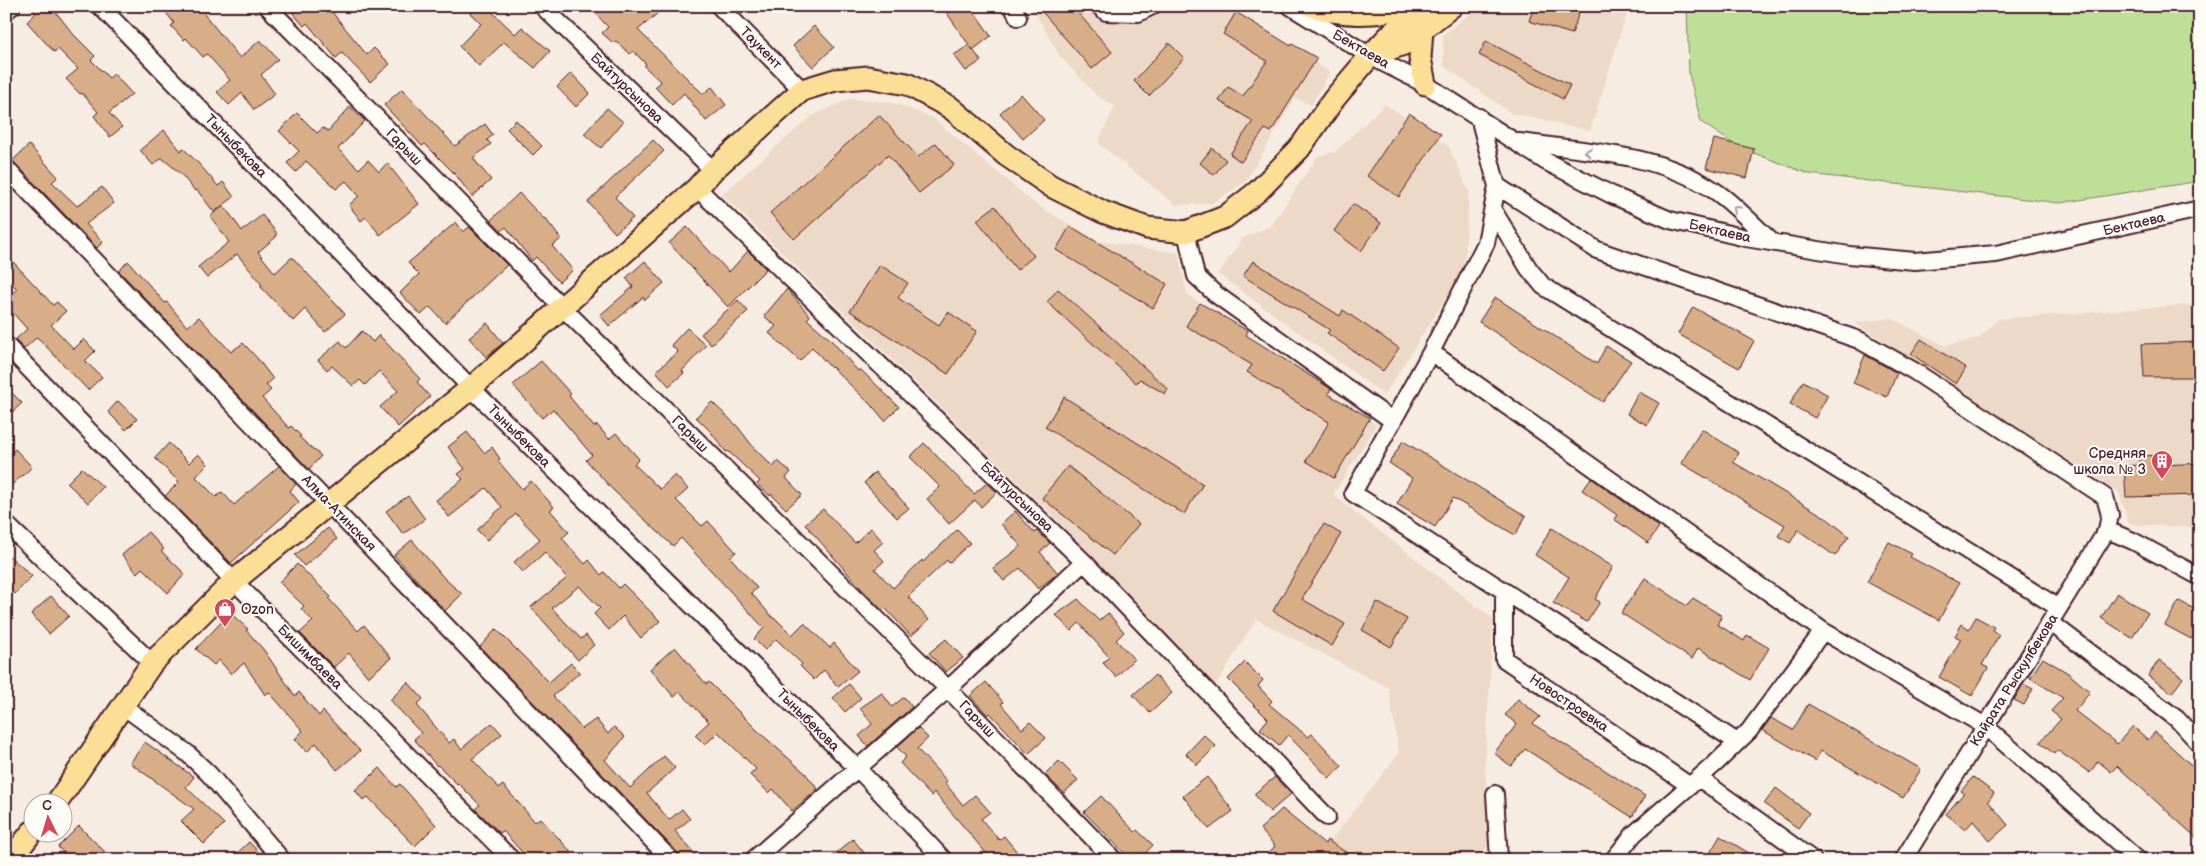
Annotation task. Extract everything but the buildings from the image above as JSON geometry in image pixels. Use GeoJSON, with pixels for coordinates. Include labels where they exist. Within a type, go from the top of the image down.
{"type":"FeatureCollection","features":[{"type":"Feature","properties":{"kind":"main road"},"geometry":{"type":"LineString","coordinates":[[1312,6],[1327,11],[1361,13],[1394,10],[1405,6]]}},
{"type":"Feature","properties":{"kind":"main road"},"geometry":{"type":"LineString","coordinates":[[63,794],[152,663],[234,581],[471,388],[697,188],[713,170],[802,90],[835,80],[868,77],[907,84],[951,108],[1006,155],[1051,186],[1103,212],[1147,228],[1186,232],[1225,217],[1258,191],[1299,149],[1334,99],[1370,56],[1393,32],[1424,6]]}},
{"type":"Feature","properties":{"kind":"main road"},"geometry":{"type":"LineString","coordinates":[[1370,56],[1404,44],[1452,6]]}},
{"type":"Feature","properties":{"kind":"main road"},"geometry":{"type":"LineString","coordinates":[[1422,30],[1420,58],[1425,84]]}},
{"type":"Feature","properties":{"kind":"main road"},"geometry":{"type":"LineString","coordinates":[[10,860],[23,844]]}},
{"type":"Feature","properties":{"kind":"street"},"geometry":{"type":"LineString","coordinates":[[6,12],[12,6]]}},
{"type":"Feature","properties":{"kind":"street","name":"Тыныбекова"},"geometry":{"type":"LineString","coordinates":[[100,6],[471,388],[858,769],[944,860]]}},
{"type":"Feature","properties":{"kind":"street","name":"Гарыш"},"geometry":{"type":"LineString","coordinates":[[267,6],[563,308],[948,689],[1114,860]]}},
{"type":"Feature","properties":{"kind":"street","name":"Байтурсынова"},"geometry":{"type":"LineString","coordinates":[[542,6],[713,170]]}},
{"type":"Feature","properties":{"kind":"street","name":"Таукент"},"geometry":{"type":"LineString","coordinates":[[720,6],[802,90]]}},
{"type":"Feature","properties":{"kind":"street"},"geometry":{"type":"LineString","coordinates":[[1099,6],[1106,12],[1130,13],[1138,13],[1152,6]]}},
{"type":"Feature","properties":{"kind":"street","name":"Бектаева"},"geometry":{"type":"LineString","coordinates":[[1290,6],[1370,56],[1425,84],[1545,161],[1614,196],[1670,220],[1746,238],[1849,255],[1915,261],[1996,254],[2200,209]]}},
{"type":"Feature","properties":{"kind":"street"},"geometry":{"type":"LineString","coordinates":[[1479,117],[1497,186],[1486,243],[1431,352],[1353,493],[1737,742]]}},
{"type":"Feature","properties":{"kind":"street"},"geometry":{"type":"LineString","coordinates":[[1514,142],[1625,156],[1677,171],[1716,191],[1772,242]]}},
{"type":"Feature","properties":{"kind":"street","name":"Алма-Атинская"},"geometry":{"type":"LineString","coordinates":[[6,168],[671,860]]}},
{"type":"Feature","properties":{"kind":"street"},"geometry":{"type":"LineString","coordinates":[[1497,186],[1597,250],[1859,340],[1914,371],[2105,497],[2110,515],[2107,530],[2133,541],[2200,577]]}},
{"type":"Feature","properties":{"kind":"street","name":"Байтурсынова"},"geometry":{"type":"LineString","coordinates":[[697,188],[1084,562],[1327,817]]}},
{"type":"Feature","properties":{"kind":"street"},"geometry":{"type":"LineString","coordinates":[[1493,210],[1524,263],[1543,286],[2054,615],[2177,719],[2200,744]]}},
{"type":"Feature","properties":{"kind":"street"},"geometry":{"type":"LineString","coordinates":[[1186,232],[1196,276],[1214,293],[1393,421]]}},
{"type":"Feature","properties":{"kind":"street","name":"Бишимбаева"},"geometry":{"type":"LineString","coordinates":[[6,345],[234,581],[512,860]]}},
{"type":"Feature","properties":{"kind":"street"},"geometry":{"type":"LineString","coordinates":[[1431,352],[1823,631],[1986,726],[2138,860]]}},
{"type":"Feature","properties":{"kind":"street"},"geometry":{"type":"LineString","coordinates":[[6,524],[152,663]]}},
{"type":"Feature","properties":{"kind":"street","name":"Кайрата Рыскулбекова"},"geometry":{"type":"LineString","coordinates":[[1903,860],[2107,530]]}},
{"type":"Feature","properties":{"kind":"street"},"geometry":{"type":"LineString","coordinates":[[753,860],[948,689],[1084,562]]}},
{"type":"Feature","properties":{"kind":"street","name":"Новостроевка"},"geometry":{"type":"LineString","coordinates":[[1504,591],[1504,659],[1813,860]]}},
{"type":"Feature","properties":{"kind":"street"},"geometry":{"type":"LineString","coordinates":[[1613,860],[1634,834],[1694,782],[1748,731],[1823,631]]}},
{"type":"Feature","properties":{"kind":"street"},"geometry":{"type":"LineString","coordinates":[[124,706],[187,753],[209,774],[282,860]]}},
{"type":"Feature","properties":{"kind":"street"},"geometry":{"type":"LineString","coordinates":[[1495,794],[1499,860]]}},
{"type":"Feature","properties":{"kind":"shaded area"},"geometry":{"type":"Polygon","coordinates":[[[1031,6],[1224,6],[1330,72],[1311,105],[1295,98],[1246,181],[1213,203],[1176,205],[1098,143],[1115,106],[1096,95],[1060,56],[1031,6]]]}},
{"type":"Feature","properties":{"kind":"shaded area"},"geometry":{"type":"Polygon","coordinates":[[[1480,6],[1629,6],[1590,131],[1511,113],[1444,66],[1443,35],[1480,6]]]}},
{"type":"Feature","properties":{"kind":"shaded area"},"geometry":{"type":"Polygon","coordinates":[[[849,99],[890,102],[933,118],[1035,204],[1098,241],[1178,253],[1187,294],[1376,425],[1333,495],[1493,619],[1485,767],[1490,844],[1475,860],[1316,860],[1399,753],[1389,688],[1256,619],[1215,686],[1053,516],[722,194],[812,116],[849,99]]]}},
{"type":"Feature","properties":{"kind":"shaded area"},"geometry":{"type":"Polygon","coordinates":[[[1385,104],[1449,147],[1469,192],[1464,270],[1384,395],[1218,274],[1243,238],[1271,226],[1318,156],[1335,152],[1385,104]]]}},
{"type":"Feature","properties":{"kind":"shaded area"},"geometry":{"type":"Polygon","coordinates":[[[2200,304],[2200,528],[2129,524],[2119,492],[1855,323],[1891,318],[1945,346],[1979,338],[1998,319],[2200,304]]]}},
{"type":"Feature","properties":{"kind":"green space"},"geometry":{"type":"Polygon","coordinates":[[[1687,6],[2200,6],[2200,181],[2060,203],[1809,174],[1738,147],[1701,122],[1689,74],[1687,6]]]}},
{"type":"Feature","properties":{"kind":"place","name":"Средняя школа № 3"},"geometry":{"type":"Point","coordinates":[2162,480]}},
{"type":"Feature","properties":{"kind":"place","name":"Ozon"},"geometry":{"type":"Point","coordinates":[225,628]}}]}
